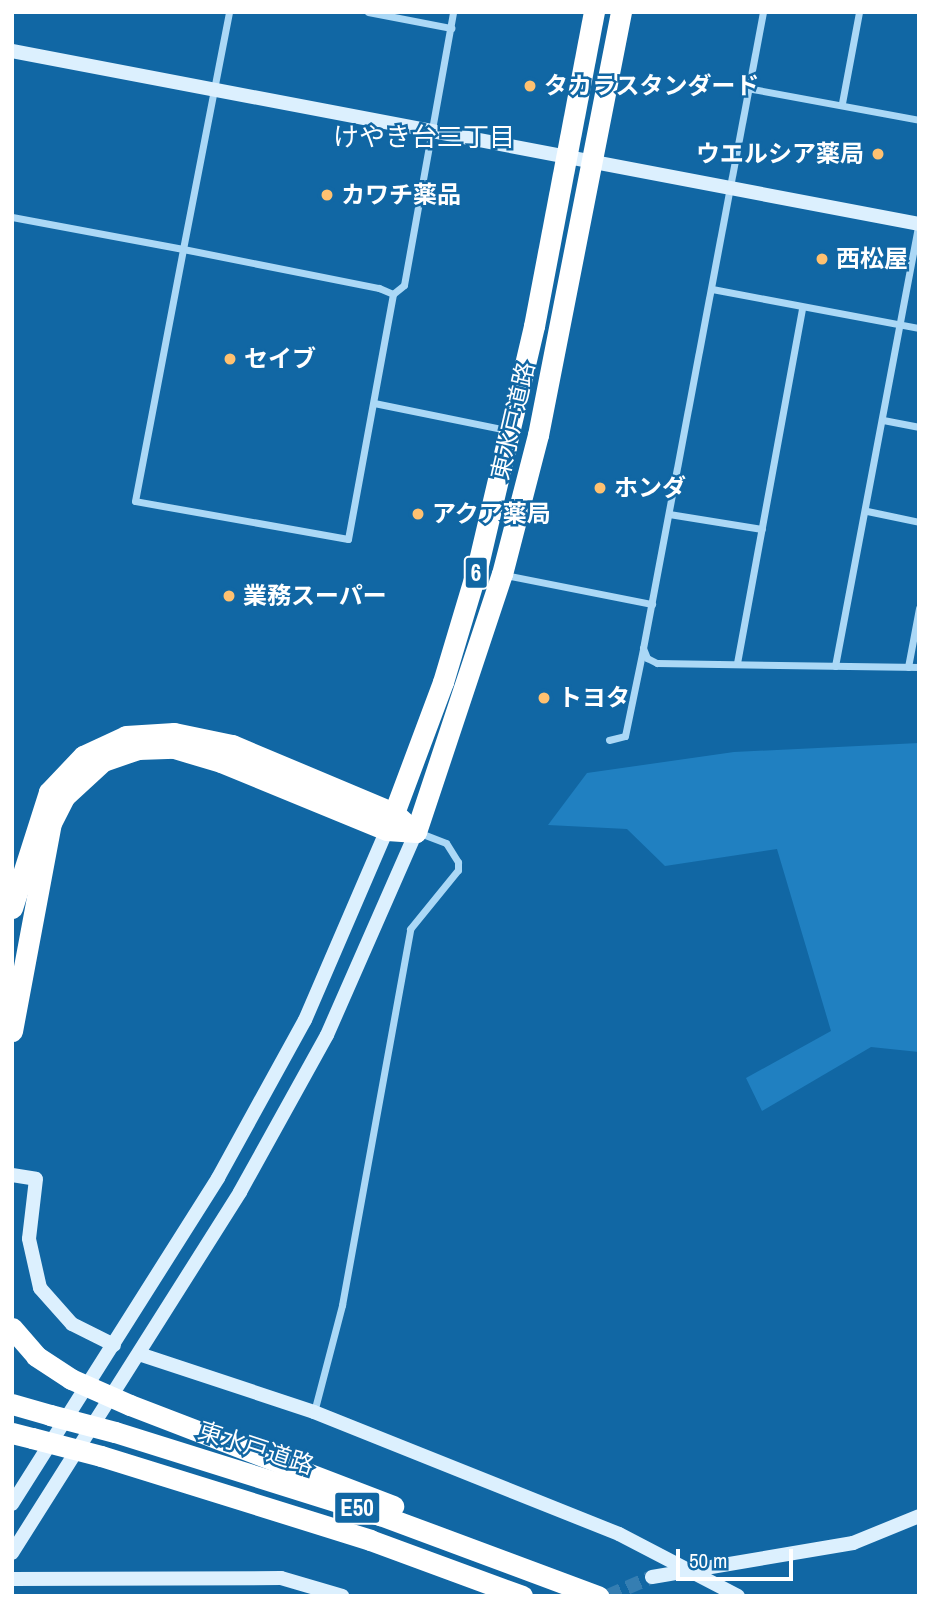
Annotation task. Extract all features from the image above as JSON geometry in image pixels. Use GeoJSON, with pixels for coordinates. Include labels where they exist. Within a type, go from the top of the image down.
{"type":"FeatureCollection","features":[{"type":"Feature","properties":{"kind":"highway","name":"東水戸道路"},"geometry":{"type":"LineString","coordinates":[[391,822],[447,669],[511,430],[568,156],[594,12]]}},
{"type":"Feature","properties":{"kind":"highway","name":"東水戸道路"},"geometry":{"type":"LineString","coordinates":[[416,832],[502,574],[546,397],[621,12]]}},
{"type":"Feature","properties":{"kind":"highway"},"geometry":{"type":"LineString","coordinates":[[12,908],[49,792],[83,756],[126,736],[174,733],[232,745],[391,822]]}},
{"type":"Feature","properties":{"kind":"highway"},"geometry":{"type":"LineString","coordinates":[[12,1031],[51,823],[65,796],[103,761],[155,747],[196,753],[416,832]]}},
{"type":"Feature","properties":{"kind":"highway"},"geometry":{"type":"LineString","coordinates":[[12,1328],[36,1356],[71,1379],[130,1405],[388,1504],[596,1595]]}},
{"type":"Feature","properties":{"kind":"highway","name":"東水戸道路"},"geometry":{"type":"LineString","coordinates":[[12,1404],[115,1432],[380,1516],[596,1595]]}},
{"type":"Feature","properties":{"kind":"highway","name":"E50"},"geometry":{"type":"LineString","coordinates":[[21,1442],[267,1506],[522,1596]]}},
{"type":"Feature","properties":{"kind":"street"},"geometry":{"type":"LineString","coordinates":[[229,12],[135,501],[348,539],[393,293],[404,285],[453,12]]}},
{"type":"Feature","properties":{"kind":"street"},"geometry":{"type":"LineString","coordinates":[[368,12],[451,28]]}},
{"type":"Feature","properties":{"kind":"street"},"geometry":{"type":"LineString","coordinates":[[609,740],[625,736],[763,12]]}},
{"type":"Feature","properties":{"kind":"street"},"geometry":{"type":"LineString","coordinates":[[842,103],[859,12]]}},
{"type":"Feature","properties":{"kind":"street"},"geometry":{"type":"LineString","coordinates":[[12,51],[919,224],[898,324],[867,511],[835,666]]}},
{"type":"Feature","properties":{"kind":"street"},"geometry":{"type":"LineString","coordinates":[[747,88],[842,103],[919,120]]}},
{"type":"Feature","properties":{"kind":"street"},"geometry":{"type":"LineString","coordinates":[[12,217],[393,293]]}},
{"type":"Feature","properties":{"kind":"street"},"geometry":{"type":"LineString","coordinates":[[712,289],[802,309],[919,328]]}},
{"type":"Feature","properties":{"kind":"street"},"geometry":{"type":"LineString","coordinates":[[737,663],[802,309]]}},
{"type":"Feature","properties":{"kind":"street"},"geometry":{"type":"LineString","coordinates":[[374,403],[511,430]]}},
{"type":"Feature","properties":{"kind":"street"},"geometry":{"type":"LineString","coordinates":[[883,420],[919,427]]}},
{"type":"Feature","properties":{"kind":"street"},"geometry":{"type":"LineString","coordinates":[[867,511],[919,522]]}},
{"type":"Feature","properties":{"kind":"street"},"geometry":{"type":"LineString","coordinates":[[669,514],[762,529]]}},
{"type":"Feature","properties":{"kind":"street"},"geometry":{"type":"LineString","coordinates":[[502,574],[652,604]]}},
{"type":"Feature","properties":{"kind":"street"},"geometry":{"type":"LineString","coordinates":[[908,667],[919,608]]}},
{"type":"Feature","properties":{"kind":"street"},"geometry":{"type":"LineString","coordinates":[[643,648],[647,658],[657,663],[919,667]]}},
{"type":"Feature","properties":{"kind":"street"},"geometry":{"type":"LineString","coordinates":[[12,1504],[218,1178],[305,1020],[391,822]]}},
{"type":"Feature","properties":{"kind":"street"},"geometry":{"type":"LineString","coordinates":[[12,1553],[240,1192],[327,1035],[416,832],[446,843],[458,862],[458,870],[410,929],[342,1305],[314,1412]]}},
{"type":"Feature","properties":{"kind":"street"},"geometry":{"type":"LineString","coordinates":[[12,1175],[36,1179],[29,1239],[40,1288],[72,1324],[114,1345]]}},
{"type":"Feature","properties":{"kind":"street"},"geometry":{"type":"LineString","coordinates":[[139,1354],[314,1412],[619,1534],[738,1596]]}},
{"type":"Feature","properties":{"kind":"street"},"geometry":{"type":"LineString","coordinates":[[652,1577],[853,1543],[919,1516]]}},
{"type":"Feature","properties":{"kind":"street"},"geometry":{"type":"LineString","coordinates":[[12,1578],[281,1578],[342,1596]]}},
{"type":"Feature","properties":{"kind":"shaded area"},"geometry":{"type":"Polygon","coordinates":[[[919,743],[919,1052],[871,1047],[762,1111],[746,1078],[831,1031],[777,849],[665,866],[627,829],[548,825],[587,773],[734,752],[919,743]]]}},
{"type":"Feature","properties":{"kind":"tunnel"},"geometry":{"type":"LineString","coordinates":[[608,1596],[652,1577]]}},
{"type":"Feature","properties":{"kind":"place","name":"タカラスタンダード"},"geometry":{"type":"Point","coordinates":[530,86]}},
{"type":"Feature","properties":{"kind":"place","name":"ウエルシア薬局"},"geometry":{"type":"Point","coordinates":[878,154]}},
{"type":"Feature","properties":{"kind":"place","name":"カワチ薬品"},"geometry":{"type":"Point","coordinates":[327,195]}},
{"type":"Feature","properties":{"kind":"place","name":"西松屋"},"geometry":{"type":"Point","coordinates":[822,259]}},
{"type":"Feature","properties":{"kind":"place","name":"セイブ"},"geometry":{"type":"Point","coordinates":[230,359]}},
{"type":"Feature","properties":{"kind":"place","name":"ホンダ"},"geometry":{"type":"Point","coordinates":[600,488]}},
{"type":"Feature","properties":{"kind":"place","name":"アクア薬局"},"geometry":{"type":"Point","coordinates":[418,514]}},
{"type":"Feature","properties":{"kind":"place","name":"業務スーパー"},"geometry":{"type":"Point","coordinates":[229,596]}},
{"type":"Feature","properties":{"kind":"place","name":"トヨタ"},"geometry":{"type":"Point","coordinates":[544,698]}},
{"type":"Feature","properties":{"kind":"district","name":"けやき台三丁目"},"geometry":{"type":"Point","coordinates":[424,137]}}]}
